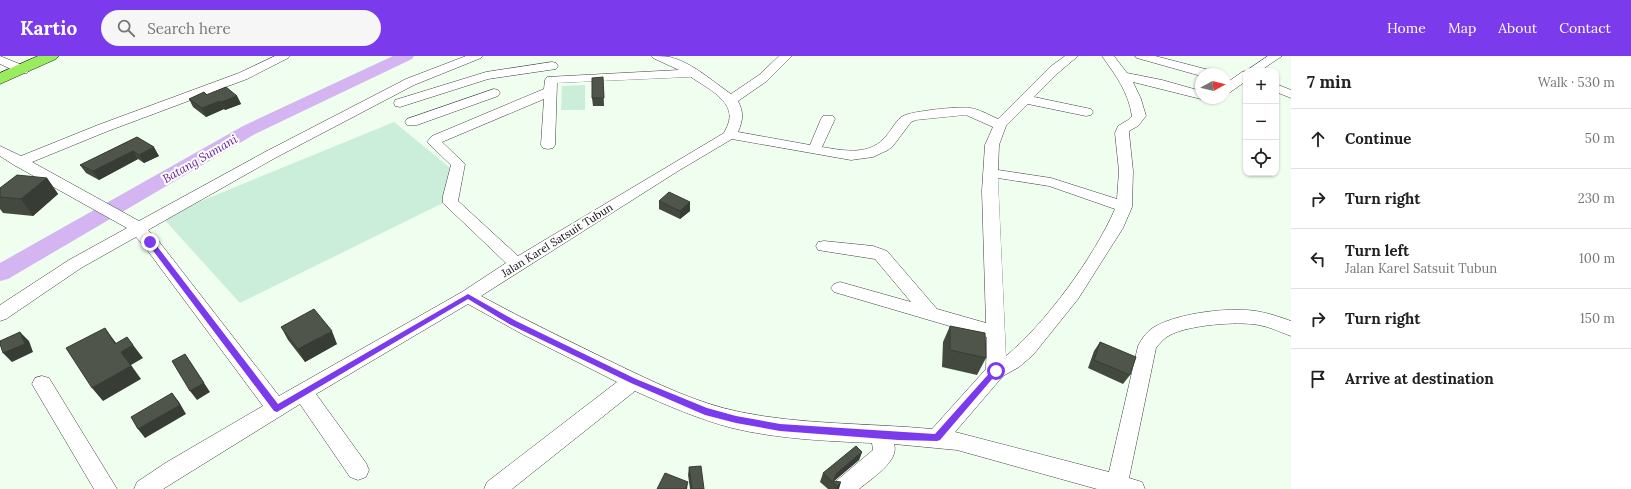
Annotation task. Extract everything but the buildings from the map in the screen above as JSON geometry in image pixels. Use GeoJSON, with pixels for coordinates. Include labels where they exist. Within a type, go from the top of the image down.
{"type":"FeatureCollection","features":[{"type":"Feature","properties":{"kind":"highway"},"geometry":{"type":"LineString","coordinates":[[0,80],[51,56]]}},
{"type":"Feature","properties":{"kind":"street"},"geometry":{"type":"LineString","coordinates":[[19,162],[103,128],[243,76],[284,56]]}},
{"type":"Feature","properties":{"kind":"street"},"geometry":{"type":"LineString","coordinates":[[0,314],[75,264],[135,227],[410,82],[477,56]]}},
{"type":"Feature","properties":{"kind":"street"},"geometry":{"type":"LineString","coordinates":[[657,56],[671,61],[694,73],[732,100],[736,111],[736,122],[730,135],[851,156],[868,154],[883,147],[888,143],[906,119],[914,116],[968,111],[1000,126]]}},
{"type":"Feature","properties":{"kind":"street"},"geometry":{"type":"LineString","coordinates":[[732,100],[763,78],[786,56]]}},
{"type":"Feature","properties":{"kind":"street"},"geometry":{"type":"LineString","coordinates":[[996,371],[996,333],[990,191],[992,145],[1000,126],[1054,70],[1072,56]]}},
{"type":"Feature","properties":{"kind":"street"},"geometry":{"type":"LineString","coordinates":[[937,438],[996,371],[1012,362],[1026,350],[1072,295],[1115,228],[1124,207],[1126,171],[1122,133],[1123,129],[1133,123],[1139,116],[1134,96],[1124,76],[1108,56]]}},
{"type":"Feature","properties":{"kind":"street"},"geometry":{"type":"LineString","coordinates":[[1140,56],[1195,70]]}},
{"type":"Feature","properties":{"kind":"street"},"geometry":{"type":"LineString","coordinates":[[1231,85],[1276,56]]}},
{"type":"Feature","properties":{"kind":"street"},"geometry":{"type":"LineString","coordinates":[[0,59],[23,70]]}},
{"type":"Feature","properties":{"kind":"street"},"geometry":{"type":"LineString","coordinates":[[400,103],[476,78],[552,61],[548,145]]}},
{"type":"Feature","properties":{"kind":"street"},"geometry":{"type":"LineString","coordinates":[[517,264],[452,205],[450,201],[458,175],[458,164],[434,142],[437,139],[512,107],[551,86],[694,73]]}},
{"type":"Feature","properties":{"kind":"street"},"geometry":{"type":"LineString","coordinates":[[1124,76],[1162,84],[1195,93]]}},
{"type":"Feature","properties":{"kind":"street"},"geometry":{"type":"LineString","coordinates":[[476,78],[512,107]]}},
{"type":"Feature","properties":{"kind":"street"},"geometry":{"type":"LineString","coordinates":[[1279,89],[1291,94]]}},
{"type":"Feature","properties":{"kind":"street"},"geometry":{"type":"LineString","coordinates":[[437,91],[473,123]]}},
{"type":"Feature","properties":{"kind":"street"},"geometry":{"type":"LineString","coordinates":[[412,122],[494,93]]}},
{"type":"Feature","properties":{"kind":"street"},"geometry":{"type":"LineString","coordinates":[[1025,99],[1086,112]]}},
{"type":"Feature","properties":{"kind":"street"},"geometry":{"type":"LineString","coordinates":[[814,150],[828,119]]}},
{"type":"Feature","properties":{"kind":"street","name":"Jalan Karel Satsuit Tubun"},"geometry":{"type":"LineString","coordinates":[[145,489],[175,469],[303,392],[468,296],[673,168],[730,135]]}},
{"type":"Feature","properties":{"kind":"street"},"geometry":{"type":"LineString","coordinates":[[0,150],[135,227],[150,242],[277,409]]}},
{"type":"Feature","properties":{"kind":"street"},"geometry":{"type":"LineString","coordinates":[[991,173],[1050,182],[1124,207]]}},
{"type":"Feature","properties":{"kind":"street"},"geometry":{"type":"LineString","coordinates":[[824,246],[872,252],[881,255],[931,314]]}},
{"type":"Feature","properties":{"kind":"street"},"geometry":{"type":"LineString","coordinates":[[840,288],[996,333]]}},
{"type":"Feature","properties":{"kind":"street"},"geometry":{"type":"LineString","coordinates":[[468,296],[514,323],[634,381],[705,411],[780,428],[937,438],[957,441],[1111,486],[1148,346],[1152,339],[1162,331],[1175,325],[1237,316],[1262,319],[1291,329]]}},
{"type":"Feature","properties":{"kind":"street"},"geometry":{"type":"LineString","coordinates":[[495,489],[634,381]]}},
{"type":"Feature","properties":{"kind":"street"},"geometry":{"type":"LineString","coordinates":[[42,384],[106,489]]}},
{"type":"Feature","properties":{"kind":"street"},"geometry":{"type":"LineString","coordinates":[[303,392],[358,470]]}},
{"type":"Feature","properties":{"kind":"street"},"geometry":{"type":"LineString","coordinates":[[843,489],[884,454],[884,446],[879,435]]}},
{"type":"Feature","properties":{"kind":"green space"},"geometry":{"type":"Polygon","coordinates":[[[585,85],[585,110],[561,110],[562,86],[585,85]]]}},
{"type":"Feature","properties":{"kind":"green space"},"geometry":{"type":"Polygon","coordinates":[[[394,122],[454,171],[449,200],[240,303],[162,217],[394,122]]]}},
{"type":"Feature","properties":{"kind":"waterway","name":"Batang Sumani"},"geometry":{"type":"LineString","coordinates":[[0,273],[249,130],[406,56]]}},
{"type":"Feature","properties":{"kind":"route"},"geometry":{"type":"LineString","coordinates":[[150,242],[277,409],[303,392],[468,296],[514,323],[634,381],[705,411],[780,428],[937,438],[996,371]]}}]}
